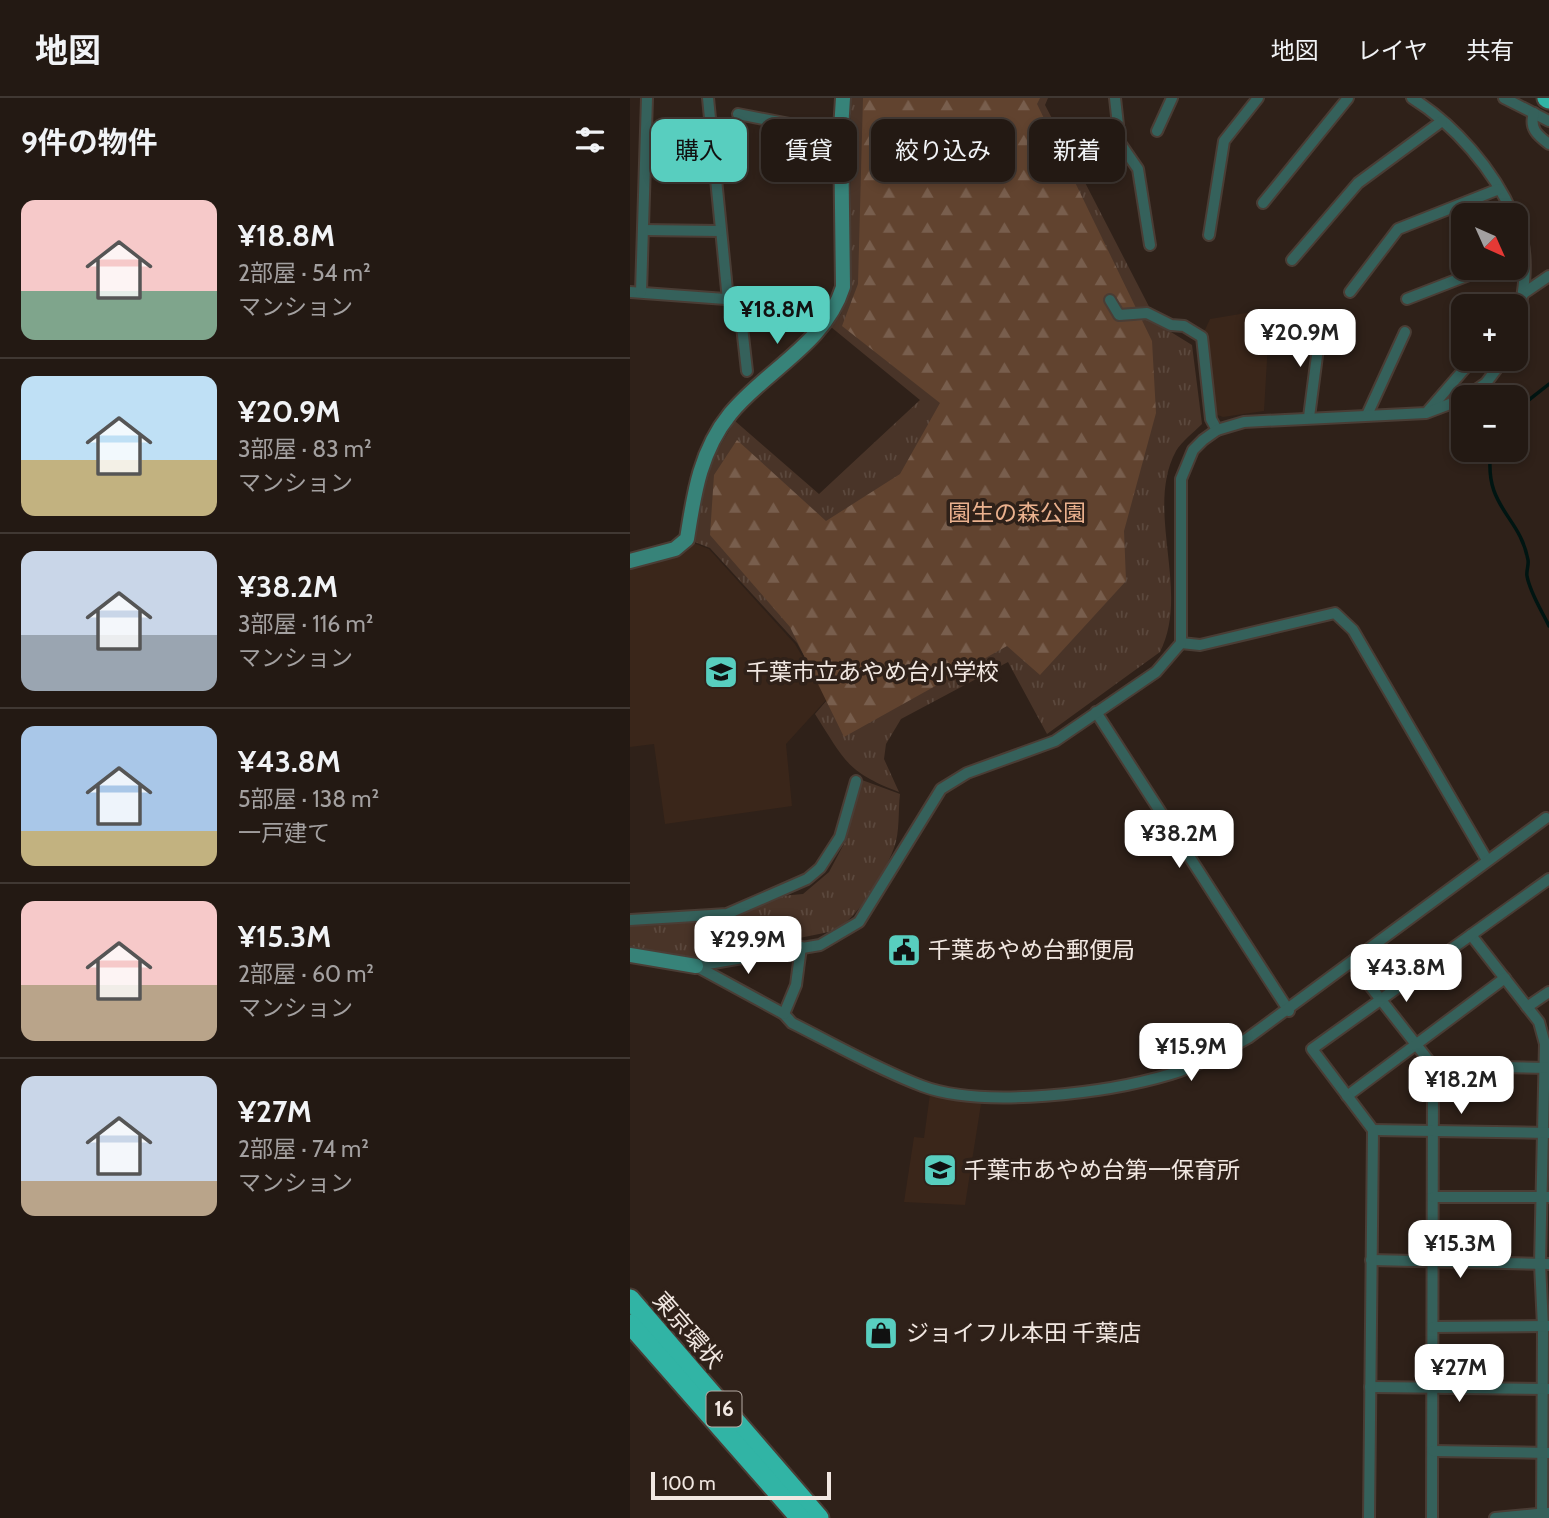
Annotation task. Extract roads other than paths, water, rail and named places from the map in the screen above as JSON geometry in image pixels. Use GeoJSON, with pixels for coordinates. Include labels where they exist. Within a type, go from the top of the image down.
{"type":"FeatureCollection","features":[{"type":"Feature","properties":{"kind":"highway","name":"東京環状"},"geometry":{"type":"LineString","coordinates":[[630,1300],[819,1518]]}},
{"type":"Feature","properties":{"kind":"highway","name":"東京環状"},"geometry":{"type":"LineString","coordinates":[[630,1324],[800,1518]]}},
{"type":"Feature","properties":{"kind":"street"},"geometry":{"type":"LineString","coordinates":[[647,98],[643,230],[635,292],[739,300],[747,371]]}},
{"type":"Feature","properties":{"kind":"street"},"geometry":{"type":"LineString","coordinates":[[708,98],[728,300]]}},
{"type":"Feature","properties":{"kind":"street"},"geometry":{"type":"LineString","coordinates":[[842,119],[843,98]]}},
{"type":"Feature","properties":{"kind":"street"},"geometry":{"type":"LineString","coordinates":[[1115,98],[1121,143],[1138,169],[1150,246]]}},
{"type":"Feature","properties":{"kind":"street"},"geometry":{"type":"LineString","coordinates":[[1157,131],[1172,98]]}},
{"type":"Feature","properties":{"kind":"street"},"geometry":{"type":"LineString","coordinates":[[1209,235],[1224,141],[1258,98]]}},
{"type":"Feature","properties":{"kind":"street"},"geometry":{"type":"LineString","coordinates":[[1263,203],[1348,98]]}},
{"type":"Feature","properties":{"kind":"street"},"geometry":{"type":"LineString","coordinates":[[1412,98],[1442,121],[1471,151],[1507,203]]}},
{"type":"Feature","properties":{"kind":"street"},"geometry":{"type":"LineString","coordinates":[[1504,98],[1549,121]]}},
{"type":"Feature","properties":{"kind":"street"},"geometry":{"type":"LineString","coordinates":[[1534,113],[1531,122],[1534,131],[1549,144]]}},
{"type":"Feature","properties":{"kind":"street"},"geometry":{"type":"LineString","coordinates":[[738,114],[764,119]]}},
{"type":"Feature","properties":{"kind":"street"},"geometry":{"type":"LineString","coordinates":[[1292,260],[1358,183],[1442,121]]}},
{"type":"Feature","properties":{"kind":"street"},"geometry":{"type":"LineString","coordinates":[[630,561],[675,549],[687,539],[698,475],[715,436],[731,413],[818,331],[834,310],[843,287],[842,182]]}},
{"type":"Feature","properties":{"kind":"street"},"geometry":{"type":"LineString","coordinates":[[1350,292],[1398,229],[1499,189]]}},
{"type":"Feature","properties":{"kind":"street"},"geometry":{"type":"LineString","coordinates":[[643,230],[720,231]]}},
{"type":"Feature","properties":{"kind":"street"},"geometry":{"type":"LineString","coordinates":[[1523,280],[1524,293],[1549,276]]}},
{"type":"Feature","properties":{"kind":"street"},"geometry":{"type":"LineString","coordinates":[[1407,299],[1456,280]]}},
{"type":"Feature","properties":{"kind":"street"},"geometry":{"type":"LineString","coordinates":[[1110,300],[1119,315],[1147,313],[1171,325],[1184,326],[1202,337],[1211,419],[1217,430]]}},
{"type":"Feature","properties":{"kind":"street"},"geometry":{"type":"LineString","coordinates":[[1309,417],[1321,325]]}},
{"type":"Feature","properties":{"kind":"street"},"geometry":{"type":"LineString","coordinates":[[1367,415],[1405,332]]}},
{"type":"Feature","properties":{"kind":"street"},"geometry":{"type":"LineString","coordinates":[[1426,413],[1463,371]]}},
{"type":"Feature","properties":{"kind":"street"},"geometry":{"type":"LineString","coordinates":[[1483,385],[1495,371]]}},
{"type":"Feature","properties":{"kind":"street"},"geometry":{"type":"LineString","coordinates":[[696,966],[820,945],[859,922],[941,789],[967,773],[1055,741],[1156,671],[1181,643],[1181,479],[1193,450],[1217,430],[1244,422],[1426,413],[1451,403]]}},
{"type":"Feature","properties":{"kind":"street"},"geometry":{"type":"LineString","coordinates":[[1181,643],[1200,645],[1335,613],[1353,630],[1487,860]]}},
{"type":"Feature","properties":{"kind":"street"},"geometry":{"type":"LineString","coordinates":[[1096,712],[1289,1011]]}},
{"type":"Feature","properties":{"kind":"street"},"geometry":{"type":"LineString","coordinates":[[630,920],[727,914],[807,879],[820,867],[840,837],[856,781]]}},
{"type":"Feature","properties":{"kind":"street"},"geometry":{"type":"LineString","coordinates":[[630,955],[696,966],[784,1014],[792,1023],[923,1086],[970,1098],[1079,1092],[1169,1075],[1212,1059],[1289,1011],[1546,818]]}},
{"type":"Feature","properties":{"kind":"street"},"geometry":{"type":"LineString","coordinates":[[1369,1518],[1373,1130],[1312,1049],[1549,878]]}},
{"type":"Feature","properties":{"kind":"street"},"geometry":{"type":"LineString","coordinates":[[1471,935],[1544,1033],[1547,1068],[1544,1515],[1494,1518]]}},
{"type":"Feature","properties":{"kind":"street"},"geometry":{"type":"LineString","coordinates":[[784,1014],[796,985],[801,947]]}},
{"type":"Feature","properties":{"kind":"street"},"geometry":{"type":"LineString","coordinates":[[1352,963],[1433,1066],[1432,1518]]}},
{"type":"Feature","properties":{"kind":"street"},"geometry":{"type":"LineString","coordinates":[[1347,1096],[1418,1046],[1504,978]]}},
{"type":"Feature","properties":{"kind":"street"},"geometry":{"type":"LineString","coordinates":[[1527,1007],[1549,992]]}},
{"type":"Feature","properties":{"kind":"street"},"geometry":{"type":"LineString","coordinates":[[1433,1066],[1547,1068]]}},
{"type":"Feature","properties":{"kind":"street"},"geometry":{"type":"LineString","coordinates":[[1373,1130],[1546,1133]]}},
{"type":"Feature","properties":{"kind":"street"},"geometry":{"type":"LineString","coordinates":[[1433,1197],[1546,1197]]}},
{"type":"Feature","properties":{"kind":"street"},"geometry":{"type":"LineString","coordinates":[[1371,1260],[1432,1264],[1545,1264]]}},
{"type":"Feature","properties":{"kind":"street"},"geometry":{"type":"LineString","coordinates":[[1433,1328],[1546,1326]]}},
{"type":"Feature","properties":{"kind":"street"},"geometry":{"type":"LineString","coordinates":[[1370,1387],[1546,1389]]}},
{"type":"Feature","properties":{"kind":"street"},"geometry":{"type":"LineString","coordinates":[[1433,1451],[1545,1452]]}},
{"type":"Feature","properties":{"kind":"waterway"},"geometry":{"type":"LineString","coordinates":[[1528,401],[1549,384]]}},
{"type":"Feature","properties":{"kind":"waterway"},"geometry":{"type":"LineString","coordinates":[[1490,462],[1492,485],[1524,545],[1528,560],[1527,574],[1533,595],[1549,626]]}},
{"type":"Feature","properties":{"kind":"place","name":"千葉市立あやめ台小学校"},"geometry":{"type":"Point","coordinates":[721,672]}},
{"type":"Feature","properties":{"kind":"place","name":"千葉あやめ台郵便局"},"geometry":{"type":"Point","coordinates":[904,950]}},
{"type":"Feature","properties":{"kind":"place","name":"千葉市あやめ台第一保育所"},"geometry":{"type":"Point","coordinates":[940,1170]}},
{"type":"Feature","properties":{"kind":"place","name":"ジョイフル本田 千葉店"},"geometry":{"type":"Point","coordinates":[881,1333]}},
{"type":"Feature","properties":{"kind":"park label","name":"園生の森公園"},"geometry":{"type":"Point","coordinates":[1017,513]}}]}
